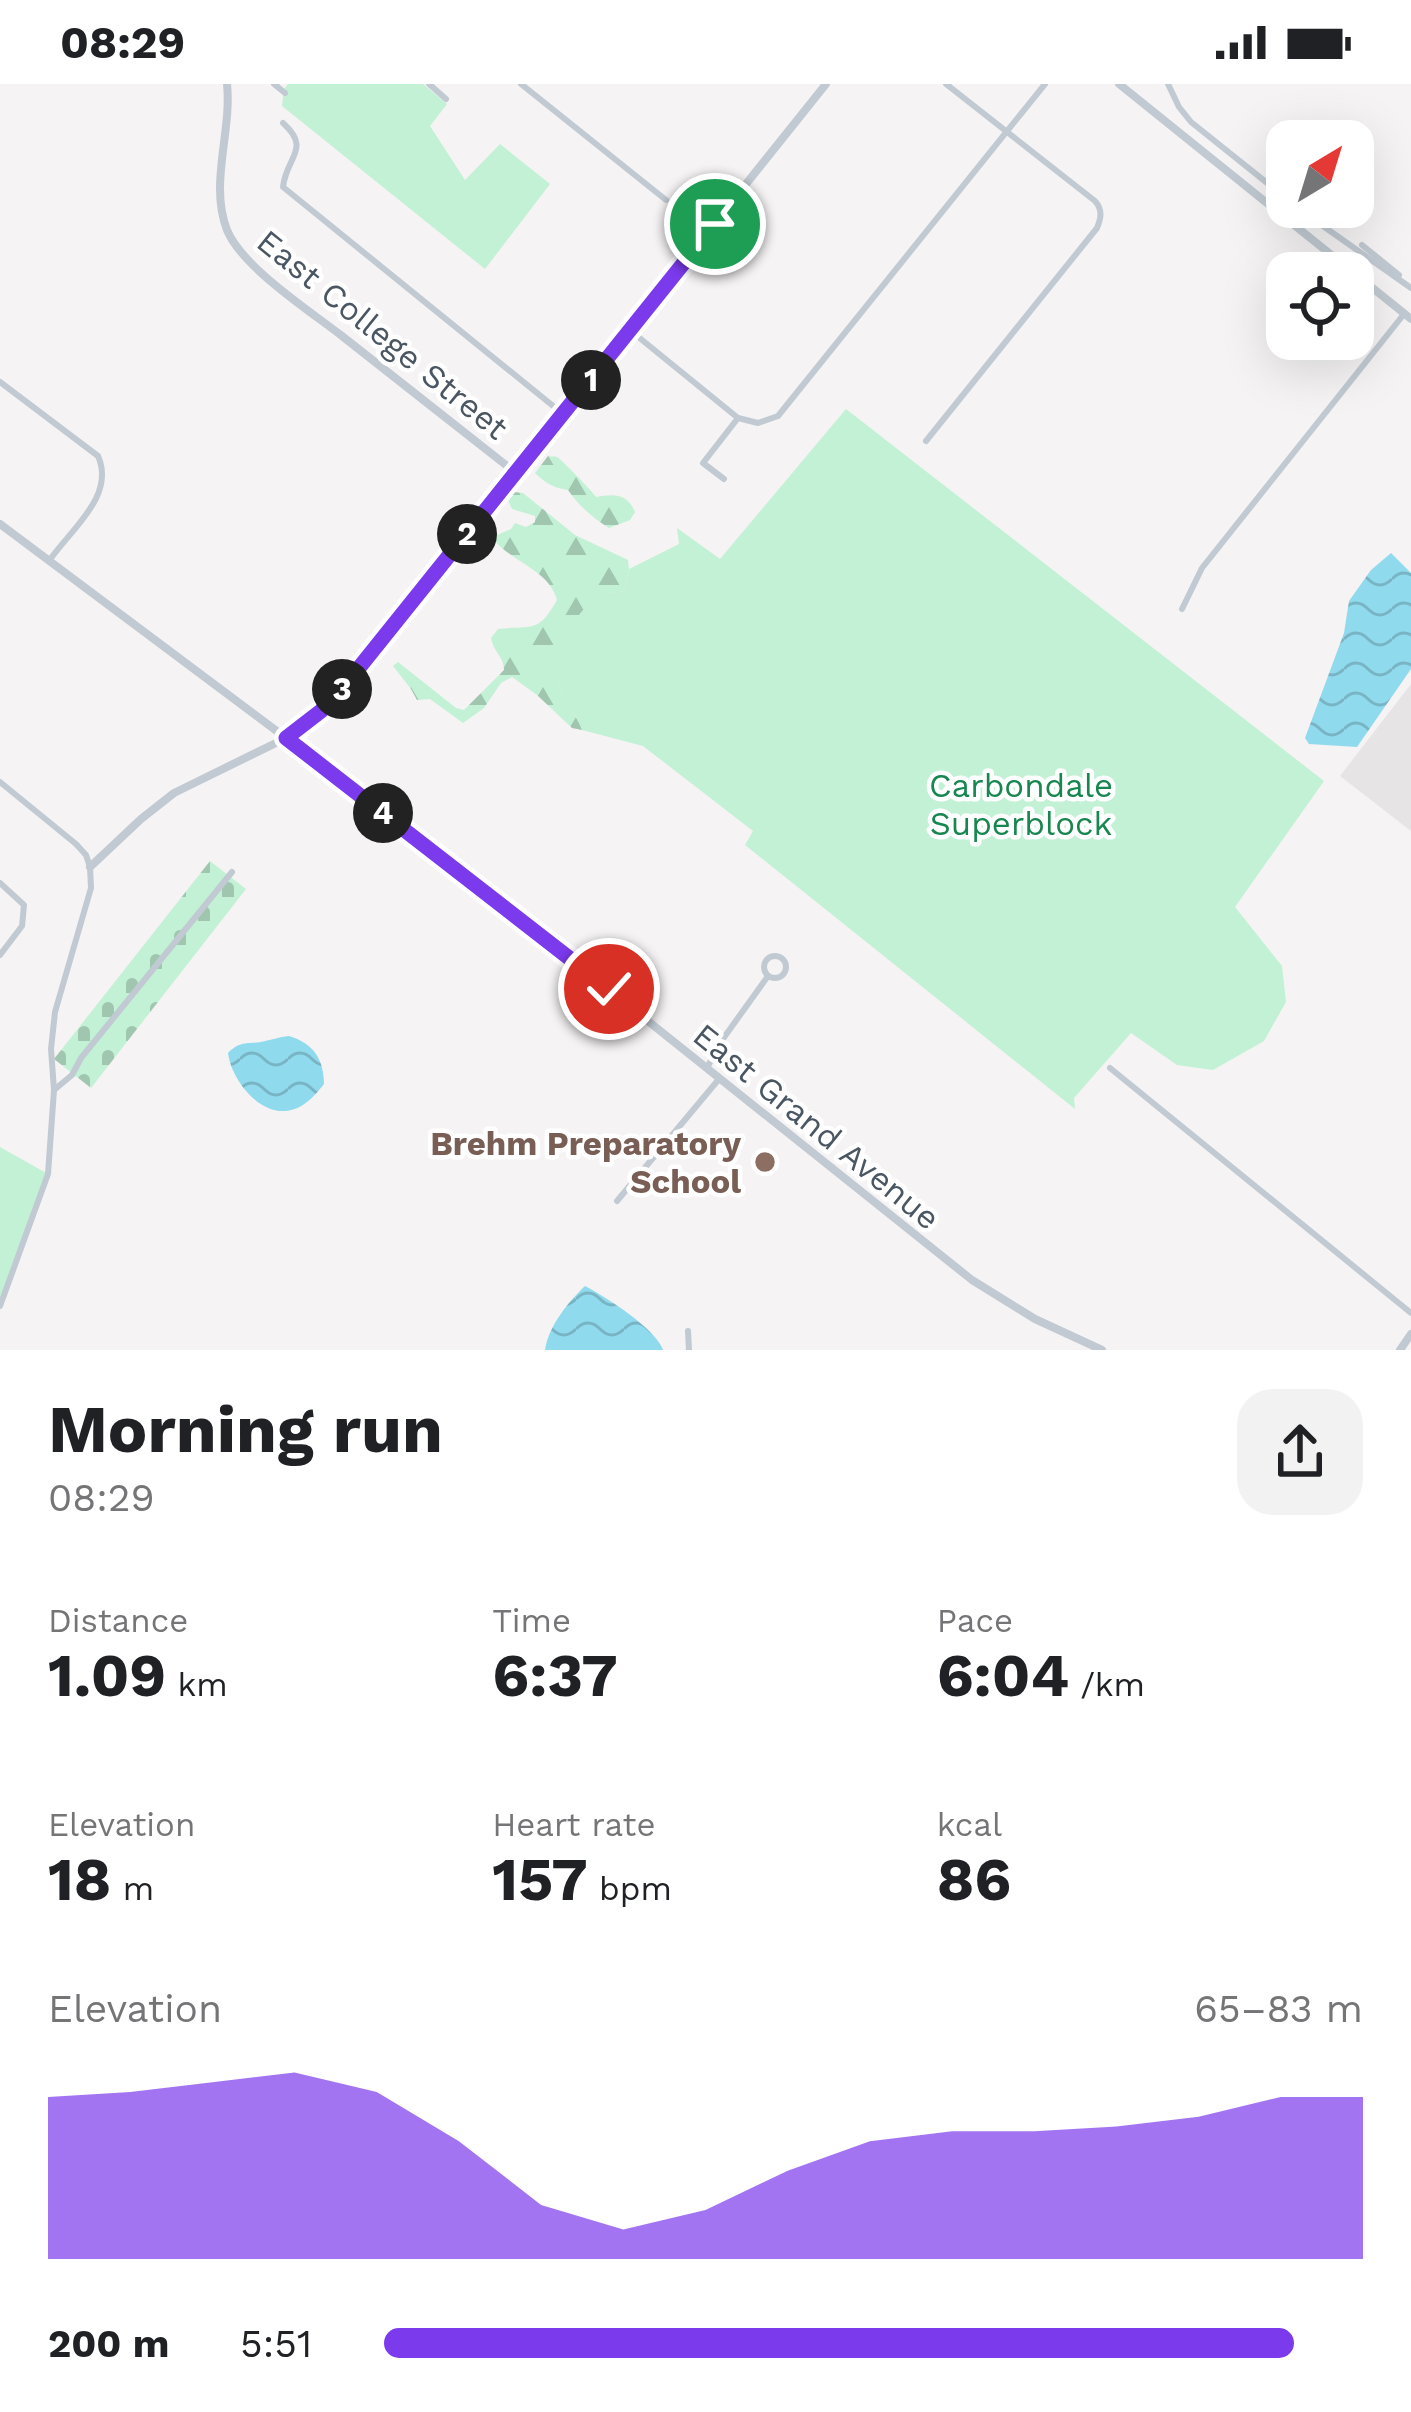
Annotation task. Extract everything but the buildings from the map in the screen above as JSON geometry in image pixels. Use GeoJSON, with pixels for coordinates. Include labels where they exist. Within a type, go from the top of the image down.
{"type":"FeatureCollection","features":[{"type":"Feature","properties":{"kind":"street","name":"East College Street"},"geometry":{"type":"LineString","coordinates":[[227,84],[221,204],[241,254],[516,473]]}},
{"type":"Feature","properties":{"kind":"street"},"geometry":{"type":"LineString","coordinates":[[274,84],[285,93]]}},
{"type":"Feature","properties":{"kind":"street"},"geometry":{"type":"LineString","coordinates":[[429,84],[446,99]]}},
{"type":"Feature","properties":{"kind":"street"},"geometry":{"type":"LineString","coordinates":[[520,84],[665,200]]}},
{"type":"Feature","properties":{"kind":"street"},"geometry":{"type":"LineString","coordinates":[[90,867],[174,794],[286,738],[342,689],[829,84]]}},
{"type":"Feature","properties":{"kind":"street"},"geometry":{"type":"LineString","coordinates":[[926,441],[1096,228],[1101,210],[946,84]]}},
{"type":"Feature","properties":{"kind":"street"},"geometry":{"type":"LineString","coordinates":[[631,331],[738,418],[758,423],[778,416],[1046,84]]}},
{"type":"Feature","properties":{"kind":"street"},"geometry":{"type":"LineString","coordinates":[[1120,84],[1408,317],[1206,563],[1182,609]]}},
{"type":"Feature","properties":{"kind":"street"},"geometry":{"type":"LineString","coordinates":[[1168,84],[1191,122],[1266,182]]}},
{"type":"Feature","properties":{"kind":"street"},"geometry":{"type":"LineString","coordinates":[[283,123],[295,134],[298,147],[284,176],[284,187],[563,415]]}},
{"type":"Feature","properties":{"kind":"street"},"geometry":{"type":"LineString","coordinates":[[1327,228],[1411,286]]}},
{"type":"Feature","properties":{"kind":"street"},"geometry":{"type":"LineString","coordinates":[[1362,245],[1411,286]]}},
{"type":"Feature","properties":{"kind":"street"},"geometry":{"type":"LineString","coordinates":[[0,382],[102,463],[100,494],[49,561]]}},
{"type":"Feature","properties":{"kind":"street"},"geometry":{"type":"LineString","coordinates":[[724,479],[703,463],[738,418]]}},
{"type":"Feature","properties":{"kind":"street","name":"East Grand Avenue"},"geometry":{"type":"LineString","coordinates":[[0,524],[286,738],[972,1280],[1035,1319],[1102,1350]]}},
{"type":"Feature","properties":{"kind":"street"},"geometry":{"type":"LineString","coordinates":[[0,1306],[48,1174],[56,1012],[90,899],[86,855],[1,786]]}},
{"type":"Feature","properties":{"kind":"street"},"geometry":{"type":"LineString","coordinates":[[53,1090],[72,1075],[104,1028],[232,872]]}},
{"type":"Feature","properties":{"kind":"street"},"geometry":{"type":"LineString","coordinates":[[0,883],[24,905],[22,926],[0,955]]}},
{"type":"Feature","properties":{"kind":"street"},"geometry":{"type":"LineString","coordinates":[[707,1068],[768,976]]}},
{"type":"Feature","properties":{"kind":"street"},"geometry":{"type":"LineString","coordinates":[[1110,1068],[1411,1313]]}},
{"type":"Feature","properties":{"kind":"street"},"geometry":{"type":"LineString","coordinates":[[617,1202],[719,1079]]}},
{"type":"Feature","properties":{"kind":"street"},"geometry":{"type":"LineString","coordinates":[[688,1331],[689,1350]]}},
{"type":"Feature","properties":{"kind":"street"},"geometry":{"type":"LineString","coordinates":[[1400,1350],[1411,1334]]}},
{"type":"Feature","properties":{"kind":"shaded area"},"geometry":{"type":"Polygon","coordinates":[[[1411,684],[1411,831],[1340,776],[1411,684]]]}},
{"type":"Feature","properties":{"kind":"green space"},"geometry":{"type":"Polygon","coordinates":[[[288,84],[423,84],[447,104],[430,126],[465,180],[500,144],[550,184],[485,269],[282,106],[288,84]]]}},
{"type":"Feature","properties":{"kind":"green space","name":"Carbondale Superblock"},"geometry":{"type":"Polygon","coordinates":[[[846,409],[1324,781],[1235,907],[1282,966],[1286,1002],[1264,1041],[1213,1070],[1177,1065],[1131,1033],[1074,1098],[1075,1109],[745,845],[753,831],[643,746],[582,730],[561,692],[557,660],[566,633],[582,610],[604,594],[624,591],[629,569],[679,544],[677,528],[720,559],[846,409]]]}},
{"type":"Feature","properties":{"kind":"green space"},"geometry":{"type":"Polygon","coordinates":[[[548,456],[560,459],[596,497],[614,495],[628,501],[635,512],[630,520],[609,528],[568,490],[542,480],[535,473],[548,456]]]}},
{"type":"Feature","properties":{"kind":"green space"},"geometry":{"type":"Polygon","coordinates":[[[514,492],[523,493],[575,535],[628,560],[624,591],[605,594],[583,610],[561,648],[560,689],[582,730],[572,728],[512,677],[463,723],[430,699],[417,700],[393,666],[398,662],[464,710],[504,670],[491,638],[498,629],[533,626],[550,611],[557,600],[545,580],[492,537],[515,523],[526,527],[535,522],[535,516],[512,509],[508,500],[514,492]]]}},
{"type":"Feature","properties":{"kind":"green space"},"geometry":{"type":"Polygon","coordinates":[[[210,861],[246,889],[91,1088],[54,1059],[210,861]]]}},
{"type":"Feature","properties":{"kind":"green space"},"geometry":{"type":"Polygon","coordinates":[[[0,1147],[48,1174],[0,1306],[0,1147]]]}},
{"type":"Feature","properties":{"kind":"water"},"geometry":{"type":"Polygon","coordinates":[[[1391,553],[1411,573],[1411,669],[1357,747],[1309,744],[1305,738],[1344,633],[1349,601],[1371,570],[1391,553]]]}},
{"type":"Feature","properties":{"kind":"water"},"geometry":{"type":"Polygon","coordinates":[[[289,1036],[316,1053],[324,1084],[302,1105],[275,1110],[247,1092],[228,1053],[243,1044],[289,1036]]]}},
{"type":"Feature","properties":{"kind":"water"},"geometry":{"type":"Polygon","coordinates":[[[585,1286],[641,1323],[663,1350],[545,1350],[560,1315],[585,1286]]]}},
{"type":"Feature","properties":{"kind":"place","name":"Brehm Preparatory School"},"geometry":{"type":"Point","coordinates":[765,1162]}},
{"type":"Feature","properties":{"kind":"route"},"geometry":{"type":"LineString","coordinates":[[609,989],[286,738],[342,689],[715,224]]}}]}
